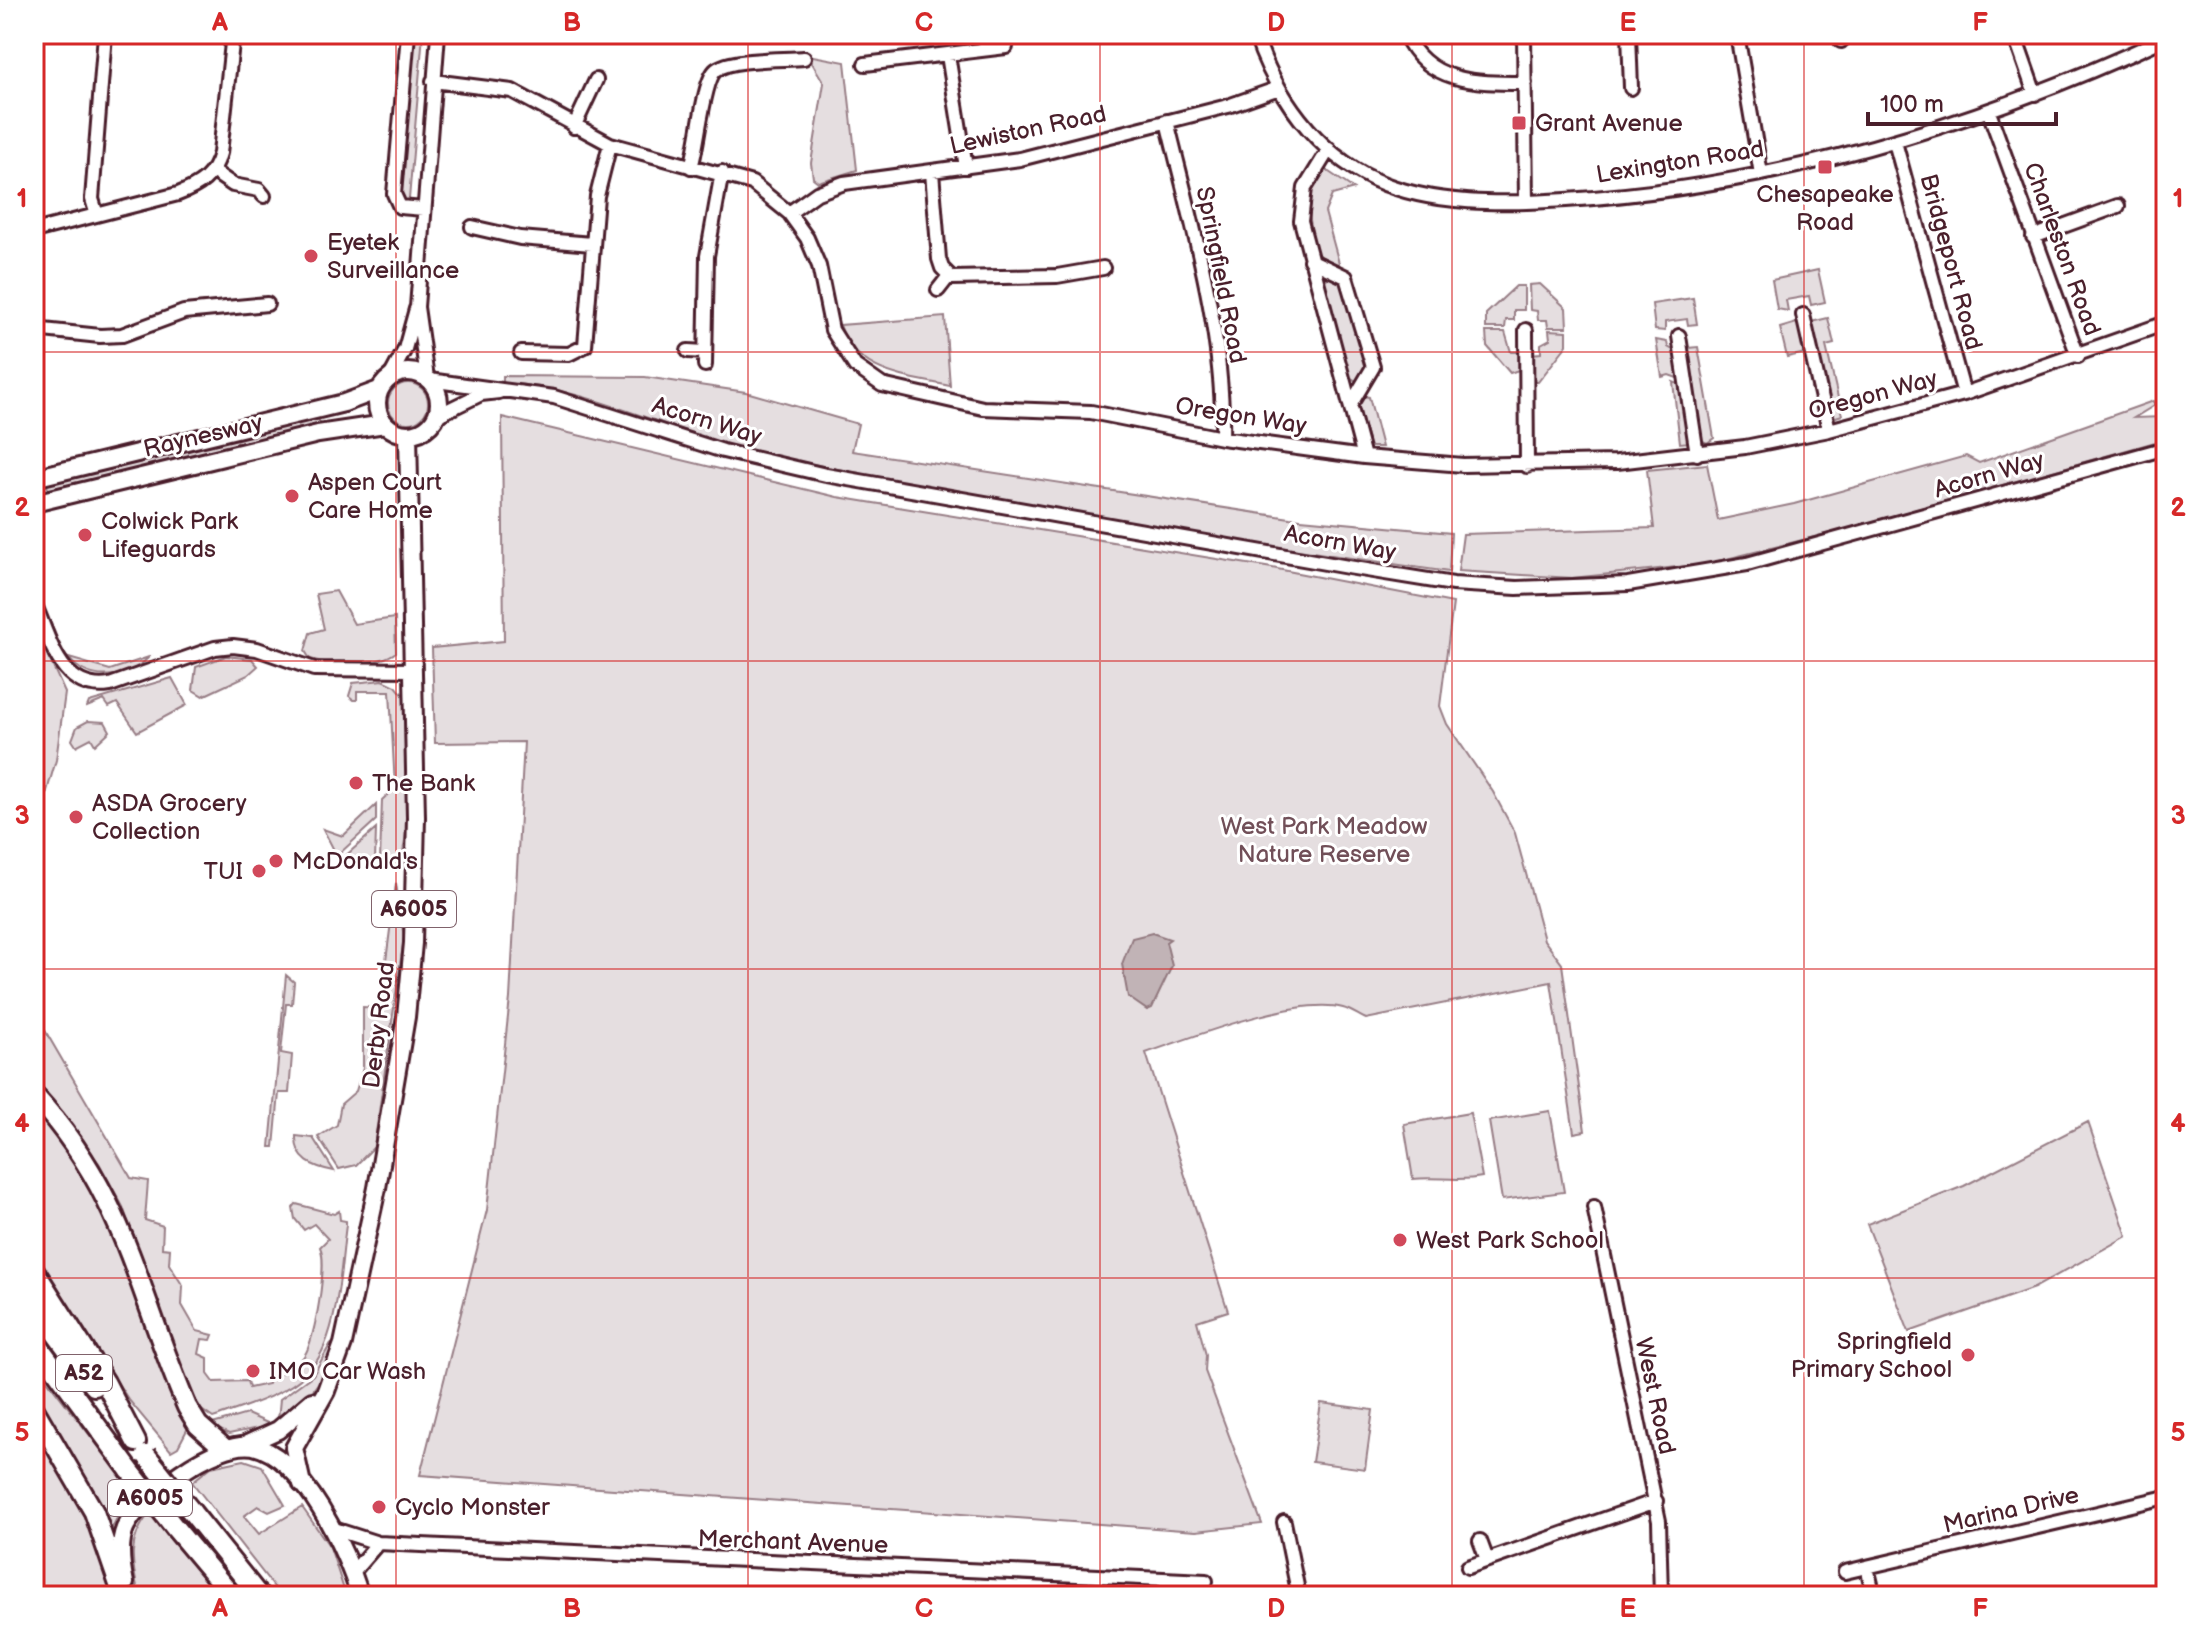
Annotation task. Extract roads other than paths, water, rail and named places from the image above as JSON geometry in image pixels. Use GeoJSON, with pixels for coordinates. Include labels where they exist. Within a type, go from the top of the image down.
{"type":"FeatureCollection","features":[{"type":"Feature","properties":{"kind":"highway"},"geometry":{"type":"LineString","coordinates":[[34,1095],[66,1132],[101,1186],[130,1248],[187,1407],[198,1425],[224,1448]]}},
{"type":"Feature","properties":{"kind":"highway"},"geometry":{"type":"LineString","coordinates":[[34,1270],[105,1382],[141,1449]]}},
{"type":"Feature","properties":{"kind":"highway","name":"A52"},"geometry":{"type":"LineString","coordinates":[[34,1304],[141,1449],[259,1596]]}},
{"type":"Feature","properties":{"kind":"highway","name":"A52"},"geometry":{"type":"LineString","coordinates":[[34,1340],[130,1471],[232,1596]]}},
{"type":"Feature","properties":{"kind":"highway"},"geometry":{"type":"LineString","coordinates":[[34,1409],[94,1512],[125,1596]]}},
{"type":"Feature","properties":{"kind":"main road"},"geometry":{"type":"LineString","coordinates":[[407,372],[428,379],[439,401],[436,416],[426,428],[408,434],[385,424],[376,408],[384,383],[407,372]]}},
{"type":"Feature","properties":{"kind":"main road","name":"Raynesway"},"geometry":{"type":"LineString","coordinates":[[34,478],[344,403],[384,383]]}},
{"type":"Feature","properties":{"kind":"main road","name":"Raynesway"},"geometry":{"type":"LineString","coordinates":[[34,503],[328,432],[385,424]]}},
{"type":"Feature","properties":{"kind":"main road","name":"Derby Road"},"geometry":{"type":"LineString","coordinates":[[302,1484],[294,1448],[333,1375],[347,1325],[377,1188],[406,1017],[415,880],[408,434]]}},
{"type":"Feature","properties":{"kind":"main road","name":"Derby Road"},"geometry":{"type":"LineString","coordinates":[[244,1446],[292,1420],[333,1375]]}},
{"type":"Feature","properties":{"kind":"main road"},"geometry":{"type":"LineString","coordinates":[[244,1446],[272,1455],[302,1484]]}},
{"type":"Feature","properties":{"kind":"main road","name":"A6005"},"geometry":{"type":"LineString","coordinates":[[125,1596],[121,1548],[132,1514],[224,1448],[244,1446]]}},
{"type":"Feature","properties":{"kind":"main road","name":"A6005"},"geometry":{"type":"LineString","coordinates":[[302,1484],[331,1528],[353,1572],[360,1596]]}},
{"type":"Feature","properties":{"kind":"street"},"geometry":{"type":"LineString","coordinates":[[96,212],[92,199],[105,34]]}},
{"type":"Feature","properties":{"kind":"street"},"geometry":{"type":"LineString","coordinates":[[34,231],[96,212],[178,194],[202,183],[214,172],[220,153],[233,34]]}},
{"type":"Feature","properties":{"kind":"street"},"geometry":{"type":"LineString","coordinates":[[408,34],[394,200],[405,208],[424,209]]}},
{"type":"Feature","properties":{"kind":"street"},"geometry":{"type":"LineString","coordinates":[[384,383],[405,349],[417,307],[438,34]]}},
{"type":"Feature","properties":{"kind":"street","name":"Lexington Road"},"geometry":{"type":"LineString","coordinates":[[1255,34],[1279,88],[1309,131],[1358,171],[1397,188],[1449,198],[1526,202],[1635,195],[1761,174],[1895,142],[1989,112],[2166,38]]}},
{"type":"Feature","properties":{"kind":"street"},"geometry":{"type":"LineString","coordinates":[[1405,34],[1420,57],[1446,76],[1468,82],[1525,83]]}},
{"type":"Feature","properties":{"kind":"street"},"geometry":{"type":"LineString","coordinates":[[1524,34],[1526,202]]}},
{"type":"Feature","properties":{"kind":"street"},"geometry":{"type":"LineString","coordinates":[[1629,34],[1631,88]]}},
{"type":"Feature","properties":{"kind":"street"},"geometry":{"type":"LineString","coordinates":[[1737,34],[1761,174]]}},
{"type":"Feature","properties":{"kind":"street"},"geometry":{"type":"LineString","coordinates":[[2014,34],[2035,94]]}},
{"type":"Feature","properties":{"kind":"street"},"geometry":{"type":"LineString","coordinates":[[865,64],[880,70],[948,55],[1006,47]]}},
{"type":"Feature","properties":{"kind":"street"},"geometry":{"type":"LineString","coordinates":[[948,55],[966,167]]}},
{"type":"Feature","properties":{"kind":"street"},"geometry":{"type":"LineString","coordinates":[[691,167],[707,84],[715,70],[730,65],[798,58],[794,73]]}},
{"type":"Feature","properties":{"kind":"street"},"geometry":{"type":"LineString","coordinates":[[574,127],[596,80]]}},
{"type":"Feature","properties":{"kind":"street","name":"Oregon Way"},"geometry":{"type":"LineString","coordinates":[[433,81],[512,91],[610,144],[691,167],[722,172],[752,183],[789,213],[814,251],[835,338],[849,361],[874,381],[983,408],[1091,412],[1222,438],[1364,457],[1463,465],[1527,466],[1697,454],[1829,430],[1964,394],[2166,323]]}},
{"type":"Feature","properties":{"kind":"street","name":"Lewiston Road"},"geometry":{"type":"LineString","coordinates":[[789,213],[817,193],[836,185],[1032,156],[1263,96],[1279,88]]}},
{"type":"Feature","properties":{"kind":"street","name":"Charleston Road"},"geometry":{"type":"LineString","coordinates":[[1989,112],[2078,356]]}},
{"type":"Feature","properties":{"kind":"street","name":"Springfield Road"},"geometry":{"type":"LineString","coordinates":[[1167,121],[1206,299],[1218,376],[1222,438]]}},
{"type":"Feature","properties":{"kind":"street","name":"Bridgeport Road"},"geometry":{"type":"LineString","coordinates":[[1895,142],[1964,394]]}},
{"type":"Feature","properties":{"kind":"street"},"geometry":{"type":"LineString","coordinates":[[521,353],[569,354],[585,346],[589,327],[592,244],[602,165],[610,144]]}},
{"type":"Feature","properties":{"kind":"street"},"geometry":{"type":"LineString","coordinates":[[1329,149],[1309,179],[1303,197],[1301,221],[1364,457]]}},
{"type":"Feature","properties":{"kind":"street"},"geometry":{"type":"LineString","coordinates":[[214,172],[233,185],[259,190],[264,196]]}},
{"type":"Feature","properties":{"kind":"street"},"geometry":{"type":"LineString","coordinates":[[688,351],[705,358],[708,246],[722,172]]}},
{"type":"Feature","properties":{"kind":"street"},"geometry":{"type":"LineString","coordinates":[[932,172],[939,259],[949,276],[964,281],[1044,277],[1103,268]]}},
{"type":"Feature","properties":{"kind":"street"},"geometry":{"type":"LineString","coordinates":[[2033,237],[2118,206]]}},
{"type":"Feature","properties":{"kind":"street"},"geometry":{"type":"LineString","coordinates":[[472,227],[520,238],[592,244]]}},
{"type":"Feature","properties":{"kind":"street"},"geometry":{"type":"LineString","coordinates":[[1310,260],[1346,277],[1373,367],[1351,404]]}},
{"type":"Feature","properties":{"kind":"street"},"geometry":{"type":"LineString","coordinates":[[938,290],[949,276]]}},
{"type":"Feature","properties":{"kind":"street"},"geometry":{"type":"LineString","coordinates":[[34,329],[122,335],[184,312],[267,304]]}},
{"type":"Feature","properties":{"kind":"street"},"geometry":{"type":"LineString","coordinates":[[417,307],[428,379]]}},
{"type":"Feature","properties":{"kind":"street"},"geometry":{"type":"LineString","coordinates":[[1803,315],[1829,430]]}},
{"type":"Feature","properties":{"kind":"street"},"geometry":{"type":"LineString","coordinates":[[1526,330],[1527,466]]}},
{"type":"Feature","properties":{"kind":"street"},"geometry":{"type":"LineString","coordinates":[[1679,336],[1697,454]]}},
{"type":"Feature","properties":{"kind":"street","name":"Acorn Way"},"geometry":{"type":"LineString","coordinates":[[428,379],[584,405],[723,451],[826,475],[1376,572],[1453,584],[1517,588],[1628,584],[1747,564],[2166,448]]}},
{"type":"Feature","properties":{"kind":"street","name":"Acorn Way"},"geometry":{"type":"LineString","coordinates":[[436,416],[481,394],[506,391]]}},
{"type":"Feature","properties":{"kind":"street"},"geometry":{"type":"LineString","coordinates":[[34,603],[61,665],[78,681],[95,686],[110,685],[215,648],[233,646],[257,649],[314,669],[413,670]]}},
{"type":"Feature","properties":{"kind":"street","name":"West Road"},"geometry":{"type":"LineString","coordinates":[[1594,1207],[1656,1501],[1661,1538],[1661,1596]]}},
{"type":"Feature","properties":{"kind":"street","name":"Marina Drive"},"geometry":{"type":"LineString","coordinates":[[1845,1572],[2166,1497]]}},
{"type":"Feature","properties":{"kind":"street"},"geometry":{"type":"LineString","coordinates":[[1468,1567],[1656,1501]]}},
{"type":"Feature","properties":{"kind":"street"},"geometry":{"type":"LineString","coordinates":[[1284,1522],[1299,1596]]}},
{"type":"Feature","properties":{"kind":"street","name":"Merchant Avenue"},"geometry":{"type":"LineString","coordinates":[[331,1528],[378,1543],[1206,1581]]}},
{"type":"Feature","properties":{"kind":"street"},"geometry":{"type":"LineString","coordinates":[[1480,1541],[1487,1560]]}},
{"type":"Feature","properties":{"kind":"street"},"geometry":{"type":"LineString","coordinates":[[353,1572],[378,1543]]}},
{"type":"Feature","properties":{"kind":"street"},"geometry":{"type":"LineString","coordinates":[[1867,1567],[1871,1584]]}},
{"type":"Feature","properties":{"kind":"place","name":"Grant Avenue"},"geometry":{"type":"Point","coordinates":[1519,123]}},
{"type":"Feature","properties":{"kind":"place","name":"Chesapeake Road"},"geometry":{"type":"Point","coordinates":[1825,167]}},
{"type":"Feature","properties":{"kind":"place","name":"Eyetek Surveillance"},"geometry":{"type":"Point","coordinates":[311,256]}},
{"type":"Feature","properties":{"kind":"place","name":"Aspen Court Care Home"},"geometry":{"type":"Point","coordinates":[292,496]}},
{"type":"Feature","properties":{"kind":"place","name":"Colwick Park Lifeguards"},"geometry":{"type":"Point","coordinates":[85,535]}},
{"type":"Feature","properties":{"kind":"place","name":"The Bank"},"geometry":{"type":"Point","coordinates":[356,783]}},
{"type":"Feature","properties":{"kind":"place","name":"ASDA Grocery Collection"},"geometry":{"type":"Point","coordinates":[76,817]}},
{"type":"Feature","properties":{"kind":"place","name":"McDonald's"},"geometry":{"type":"Point","coordinates":[276,861]}},
{"type":"Feature","properties":{"kind":"place","name":"TUI"},"geometry":{"type":"Point","coordinates":[259,871]}},
{"type":"Feature","properties":{"kind":"place","name":"West Park School"},"geometry":{"type":"Point","coordinates":[1400,1240]}},
{"type":"Feature","properties":{"kind":"place","name":"Springfield Primary School"},"geometry":{"type":"Point","coordinates":[1968,1355]}},
{"type":"Feature","properties":{"kind":"place","name":"IMO Car Wash"},"geometry":{"type":"Point","coordinates":[253,1371]}},
{"type":"Feature","properties":{"kind":"place","name":"Cyclo Monster"},"geometry":{"type":"Point","coordinates":[379,1507]}},
{"type":"Feature","properties":{"kind":"park label","name":"West Park Meadow Nature Reserve"},"geometry":{"type":"Point","coordinates":[1324,840]}}]}
